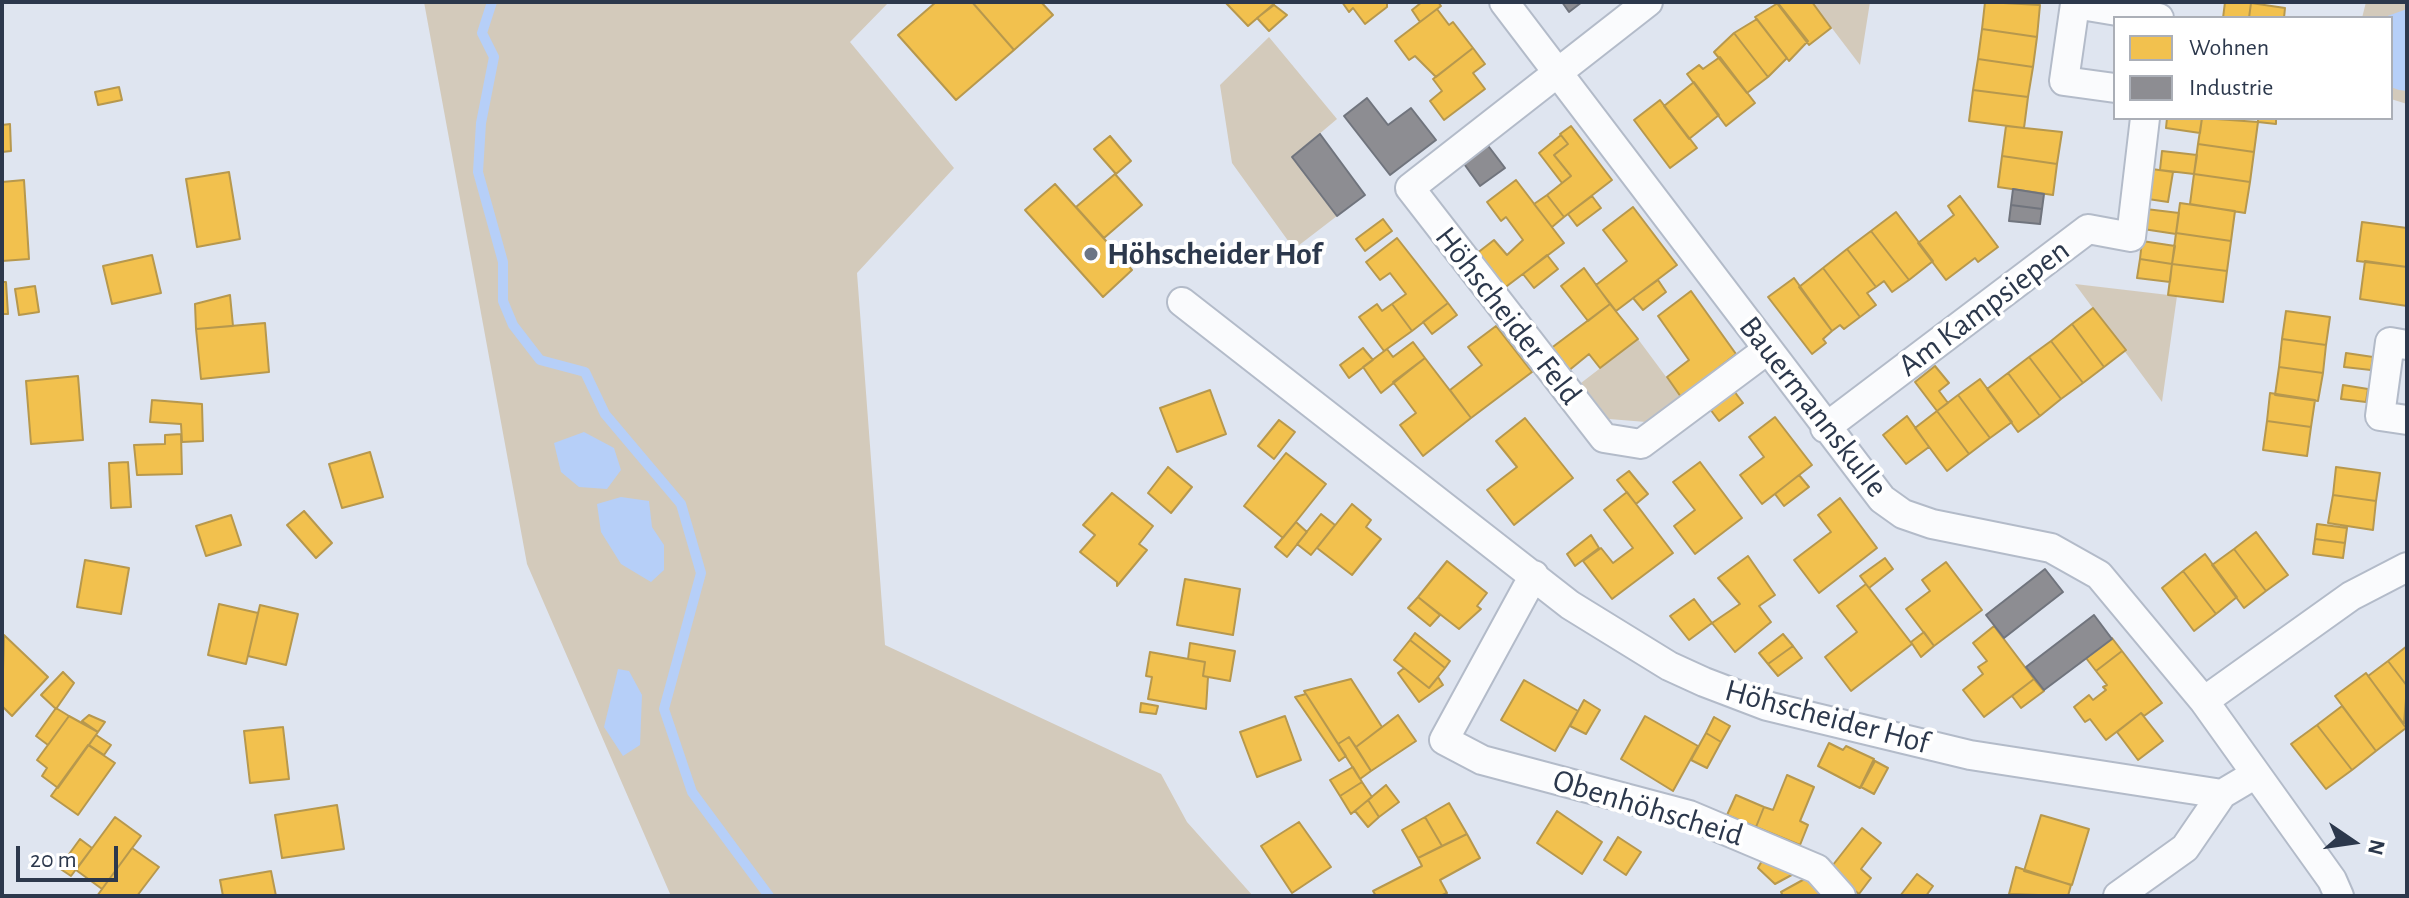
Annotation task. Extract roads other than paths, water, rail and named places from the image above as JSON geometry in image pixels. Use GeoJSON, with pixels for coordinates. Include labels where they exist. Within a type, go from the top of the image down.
{"type":"FeatureCollection","features":[{"type":"Feature","properties":{"kind":"street","name":"Bauermannskulle"},"geometry":{"type":"LineString","coordinates":[[1504,2],[1882,499],[1903,514],[1932,524],[2042,544],[2089,567],[2108,584],[2204,701],[2332,880],[2339,896]]}},
{"type":"Feature","properties":{"kind":"street"},"geometry":{"type":"LineString","coordinates":[[1558,70],[1648,2]]}},
{"type":"Feature","properties":{"kind":"street"},"geometry":{"type":"LineString","coordinates":[[2113,88],[2064,81],[2075,4],[2147,16]]}},
{"type":"Feature","properties":{"kind":"street","name":"Höhscheider Feld"},"geometry":{"type":"LineString","coordinates":[[1558,70],[1410,188],[1604,438],[1641,444],[1767,350]]}},
{"type":"Feature","properties":{"kind":"street","name":"Am Kampsiepen"},"geometry":{"type":"LineString","coordinates":[[1825,428],[2088,229],[2131,237],[2145,120]]}},
{"type":"Feature","properties":{"kind":"street","name":"Höhscheider Hof"},"geometry":{"type":"LineString","coordinates":[[1182,302],[1570,605],[1669,666],[1767,706],[1970,755],[2222,794]]}},
{"type":"Feature","properties":{"kind":"street"},"geometry":{"type":"LineString","coordinates":[[2407,345],[2390,342],[2380,416],[2407,420]]}},
{"type":"Feature","properties":{"kind":"street"},"geometry":{"type":"LineString","coordinates":[[2204,701],[2351,596],[2407,567]]}},
{"type":"Feature","properties":{"kind":"street","name":"Obenhöhscheid"},"geometry":{"type":"LineString","coordinates":[[1534,575],[1442,753],[1482,760],[1689,815],[1817,869],[1841,896]]}},
{"type":"Feature","properties":{"kind":"street"},"geometry":{"type":"LineString","coordinates":[[2118,896],[2185,848],[2222,794],[2254,775]]}},
{"type":"Feature","properties":{"kind":"water"},"geometry":{"type":"Polygon","coordinates":[[[2407,9],[2407,91],[2393,88],[2393,16],[2388,16],[2407,9]]]}},
{"type":"Feature","properties":{"kind":"water"},"geometry":{"type":"Polygon","coordinates":[[[584,432],[614,448],[621,470],[607,489],[579,487],[561,472],[554,443],[584,432]]]}},
{"type":"Feature","properties":{"kind":"water"},"geometry":{"type":"Polygon","coordinates":[[[621,497],[649,501],[652,527],[664,545],[664,570],[651,582],[621,564],[601,532],[597,504],[621,497]]]}},
{"type":"Feature","properties":{"kind":"water"},"geometry":{"type":"Polygon","coordinates":[[[618,669],[629,671],[642,695],[640,745],[623,756],[604,727],[618,669]]]}},
{"type":"Feature","properties":{"kind":"waterway"},"geometry":{"type":"LineString","coordinates":[[492,2],[482,33],[494,57],[481,123],[478,172],[503,262],[503,301],[513,325],[540,360],[585,372],[605,414],[681,504],[701,573],[664,709],[692,792],[769,896]]}},
{"type":"Feature","properties":{"kind":"place","name":"Höhscheider Hof"},"geometry":{"type":"Point","coordinates":[1091,254]}}]}
